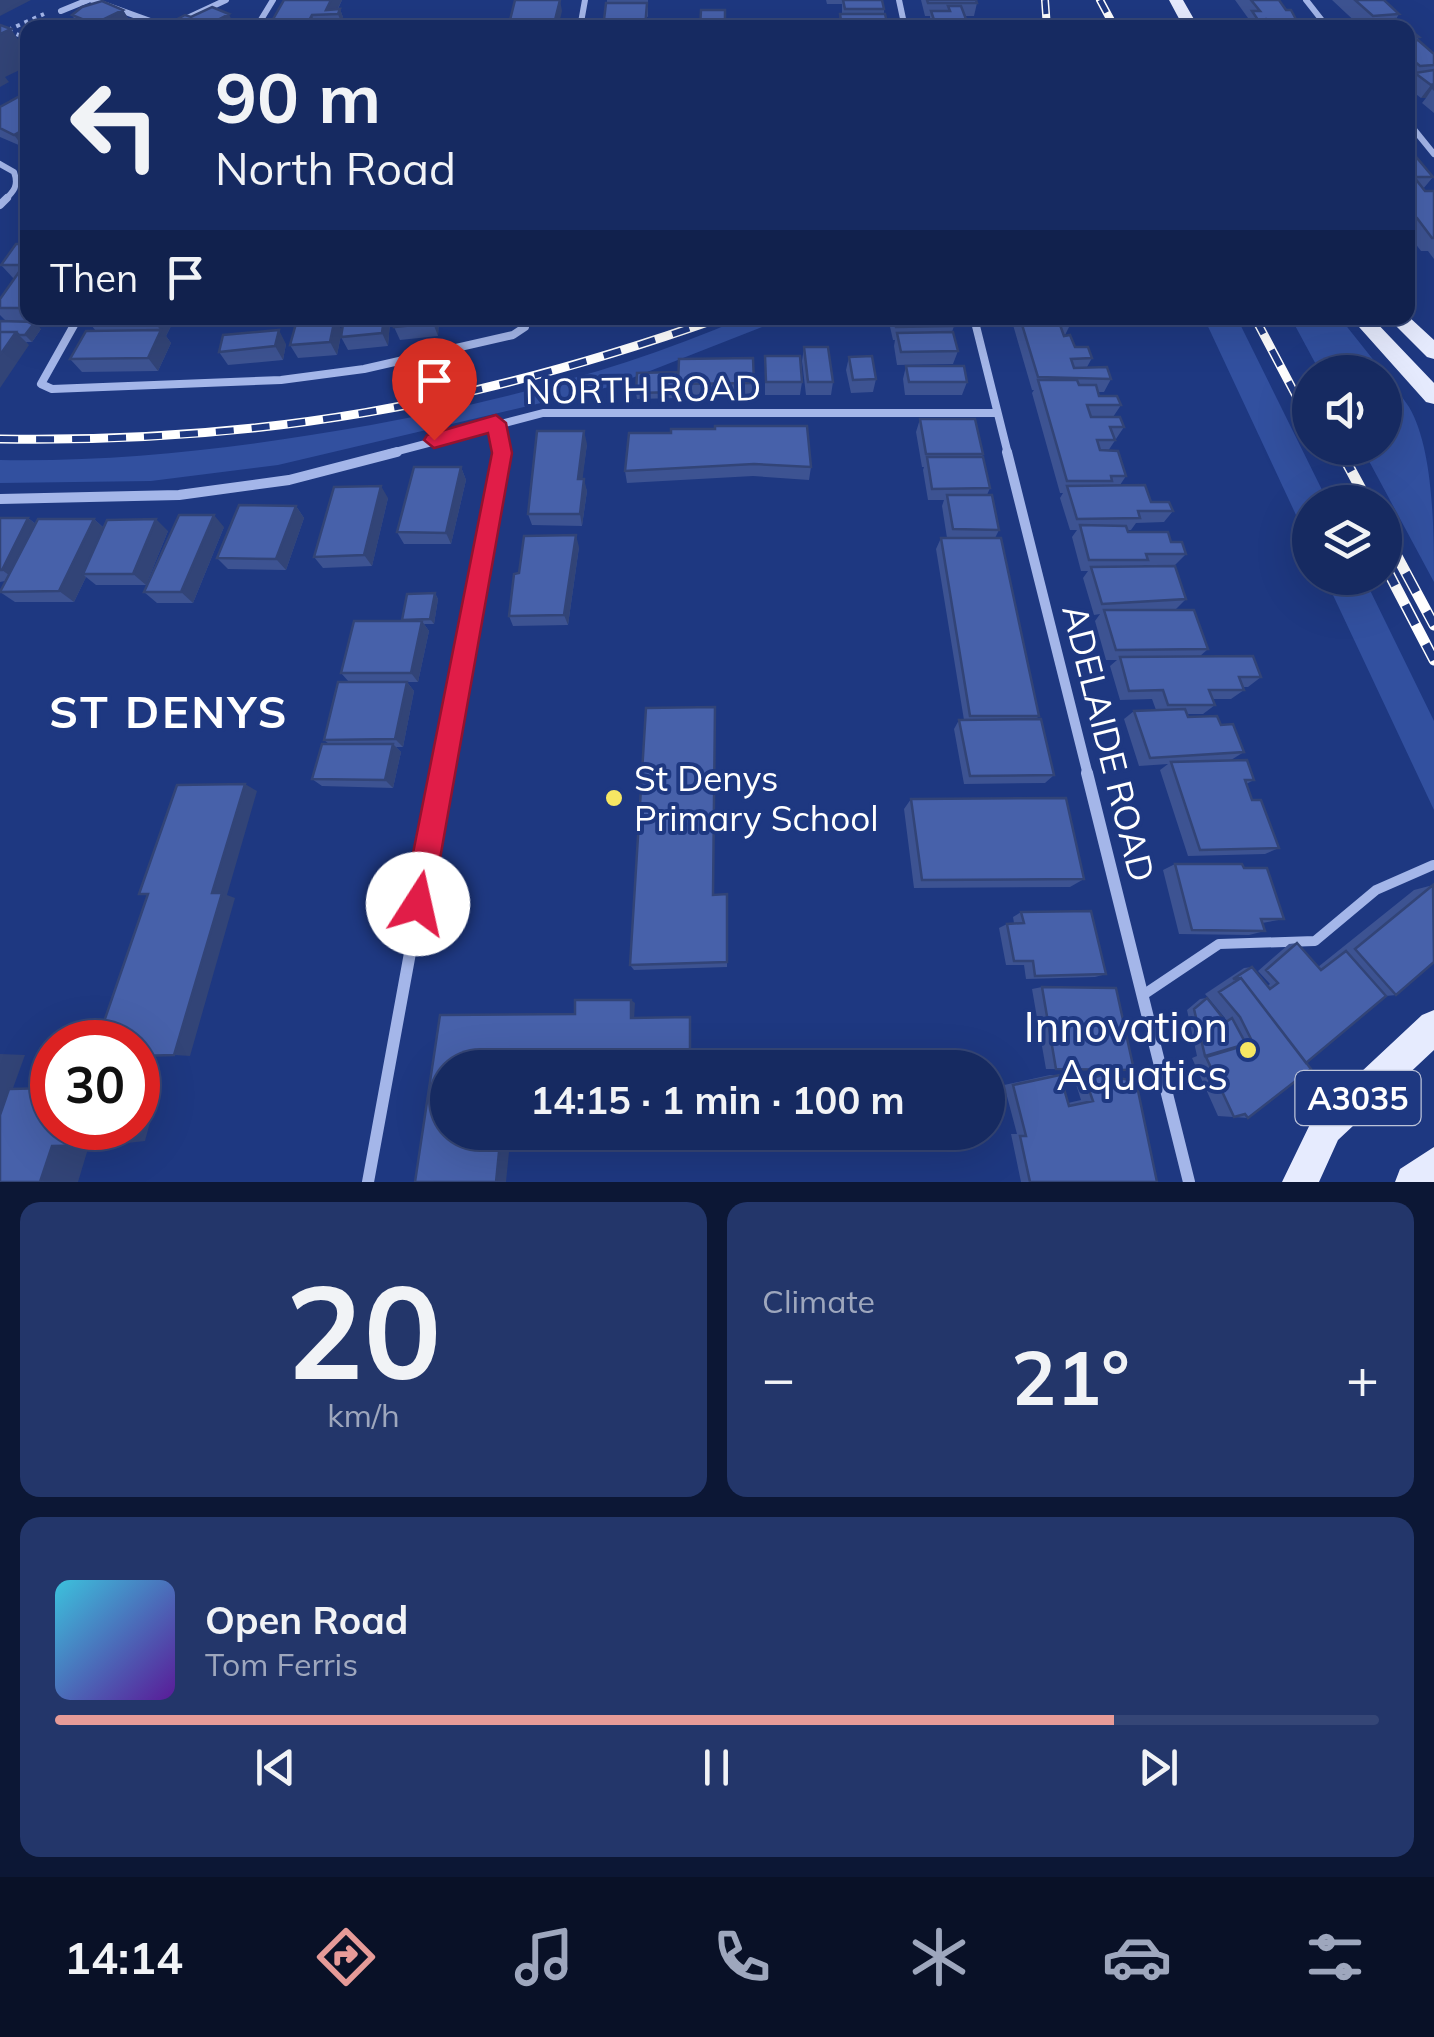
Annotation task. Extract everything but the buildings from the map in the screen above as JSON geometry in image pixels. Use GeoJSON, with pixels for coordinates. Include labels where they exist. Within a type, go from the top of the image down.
{"type":"FeatureCollection","features":[{"type":"Feature","properties":{"kind":"main road"},"geometry":{"type":"LineString","coordinates":[[1368,325],[1434,396]]}},
{"type":"Feature","properties":{"kind":"main road"},"geometry":{"type":"LineString","coordinates":[[1405,325],[1434,352]]}},
{"type":"Feature","properties":{"kind":"main road","name":"A3035"},"geometry":{"type":"LineString","coordinates":[[1300,1182],[1326,1128],[1434,1027]]}},
{"type":"Feature","properties":{"kind":"main road","name":"A3035"},"geometry":{"type":"LineString","coordinates":[[1413,1182],[1434,1166]]}},
{"type":"Feature","properties":{"kind":"street"},"geometry":{"type":"LineString","coordinates":[[62,11],[90,0],[147,20]]}},
{"type":"Feature","properties":{"kind":"street"},"geometry":{"type":"LineString","coordinates":[[182,20],[226,0]]}},
{"type":"Feature","properties":{"kind":"street"},"geometry":{"type":"LineString","coordinates":[[1306,0],[1322,20]]}},
{"type":"Feature","properties":{"kind":"street"},"geometry":{"type":"LineString","coordinates":[[1415,131],[1434,154]]}},
{"type":"Feature","properties":{"kind":"street"},"geometry":{"type":"LineString","coordinates":[[0,164],[14,172],[18,181],[0,205]]}},
{"type":"Feature","properties":{"kind":"street"},"geometry":{"type":"LineString","coordinates":[[74,325],[40,384],[52,389],[281,380],[456,350],[513,336],[523,325]]}},
{"type":"Feature","properties":{"kind":"street","name":"ADELAIDE ROAD"},"geometry":{"type":"LineString","coordinates":[[976,325],[1189,1182]]}},
{"type":"Feature","properties":{"kind":"street","name":"NORTH ROAD"},"geometry":{"type":"LineString","coordinates":[[0,499],[178,495],[289,480],[496,423],[543,414],[997,413]]}},
{"type":"Feature","properties":{"kind":"street"},"geometry":{"type":"LineString","coordinates":[[368,1182],[484,534],[502,453],[496,423]]}},
{"type":"Feature","properties":{"kind":"lane"},"geometry":{"type":"LineString","coordinates":[[1143,995],[1219,944],[1315,941],[1376,890],[1433,865]]}},
{"type":"Feature","properties":{"kind":"path"},"geometry":{"type":"LineString","coordinates":[[31,20],[62,11]]}},
{"type":"Feature","properties":{"kind":"path"},"geometry":{"type":"LineString","coordinates":[[8,30],[20,25]]}},
{"type":"Feature","properties":{"kind":"path"},"geometry":{"type":"LineString","coordinates":[[0,27],[20,35]]}},
{"type":"Feature","properties":{"kind":"shaded area"},"geometry":{"type":"Polygon","coordinates":[[[726,325],[767,325],[609,387],[278,465],[151,481],[0,483],[0,460],[140,456],[371,425],[560,382],[726,325]]]}},
{"type":"Feature","properties":{"kind":"shaded area"},"geometry":{"type":"Polygon","coordinates":[[[1207,325],[1240,325],[1292,429],[1292,465],[1310,465],[1320,485],[1292,485],[1292,506],[1207,325]]]}},
{"type":"Feature","properties":{"kind":"shaded area"},"geometry":{"type":"Polygon","coordinates":[[[1295,325],[1346,325],[1369,355],[1311,355],[1295,325]]]}},
{"type":"Feature","properties":{"kind":"shaded area"},"geometry":{"type":"Polygon","coordinates":[[[1402,398],[1417,425],[1428,468],[1434,582],[1402,522],[1402,485],[1382,485],[1371,465],[1402,465],[1402,398]]]}},
{"type":"Feature","properties":{"kind":"shaded area"},"geometry":{"type":"Polygon","coordinates":[[[1333,595],[1372,595],[1434,721],[1434,810],[1333,595]]]}},
{"type":"Feature","properties":{"kind":"railway"},"geometry":{"type":"LineString","coordinates":[[1045,0],[1046,20]]}},
{"type":"Feature","properties":{"kind":"railway"},"geometry":{"type":"LineString","coordinates":[[1100,0],[1111,20]]}},
{"type":"Feature","properties":{"kind":"railway"},"geometry":{"type":"LineString","coordinates":[[0,439],[188,434],[365,413],[540,374],[698,325]]}},
{"type":"Feature","properties":{"kind":"railway"},"geometry":{"type":"LineString","coordinates":[[1259,325],[1292,388]]}},
{"type":"Feature","properties":{"kind":"railway"},"geometry":{"type":"LineString","coordinates":[[1348,465],[1359,485]]}},
{"type":"Feature","properties":{"kind":"railway"},"geometry":{"type":"LineString","coordinates":[[1402,566],[1434,625]]}},
{"type":"Feature","properties":{"kind":"railway"},"geometry":{"type":"LineString","coordinates":[[1400,595],[1434,660]]}},
{"type":"Feature","properties":{"kind":"place","name":"St Denys Primary School"},"geometry":{"type":"Point","coordinates":[614,798]}},
{"type":"Feature","properties":{"kind":"place","name":"Innovation Aquatics"},"geometry":{"type":"Point","coordinates":[1248,1050]}},
{"type":"Feature","properties":{"kind":"district","name":"ST DENYS"},"geometry":{"type":"Point","coordinates":[169,711]}},
{"type":"Feature","properties":{"kind":"route"},"geometry":{"type":"LineString","coordinates":[[418,904],[502,453],[496,423],[434,440]]}}]}
